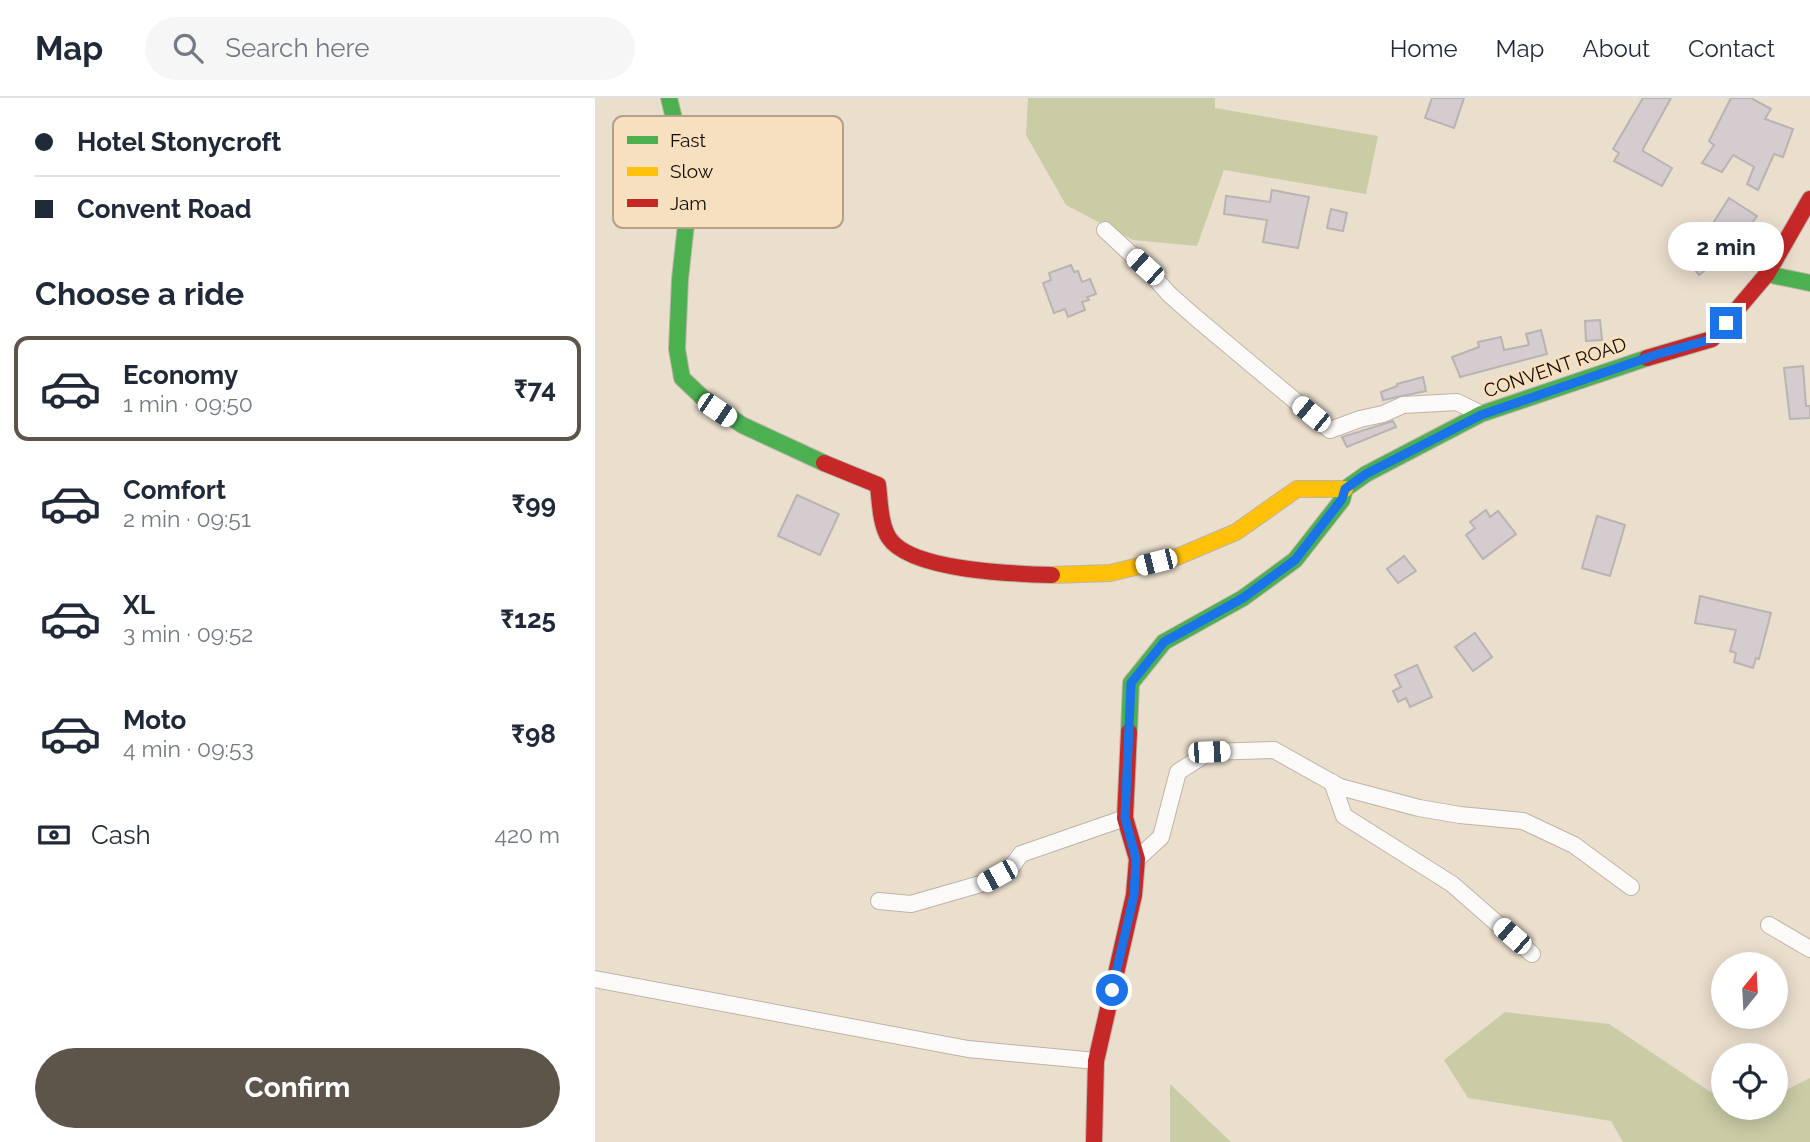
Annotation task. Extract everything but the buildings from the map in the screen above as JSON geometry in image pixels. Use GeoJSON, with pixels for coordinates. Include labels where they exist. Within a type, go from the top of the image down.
{"type":"FeatureCollection","features":[{"type":"Feature","properties":{"kind":"main road"},"geometry":{"type":"LineString","coordinates":[[669,98],[672,116]]}},
{"type":"Feature","properties":{"kind":"main road","name":"CONVENT ROAD"},"geometry":{"type":"LineString","coordinates":[[1094,1142],[1096,1061],[1134,895],[1136,859],[1125,818],[1131,683],[1164,642],[1243,598],[1295,560],[1342,499],[1345,489],[1366,474],[1481,415],[1655,355],[1712,339],[1767,274],[1810,199]]}},
{"type":"Feature","properties":{"kind":"main road"},"geometry":{"type":"LineString","coordinates":[[685,228],[677,305],[678,355],[682,378],[717,410],[746,429],[878,485],[888,538],[898,548],[912,555],[953,566],[1011,573],[1061,576],[1111,573],[1178,557],[1223,540],[1253,523],[1299,489],[1345,489]]}},
{"type":"Feature","properties":{"kind":"main road"},"geometry":{"type":"LineString","coordinates":[[1767,274],[1810,283]]}},
{"type":"Feature","properties":{"kind":"street"},"geometry":{"type":"LineString","coordinates":[[1105,230],[1145,267],[1169,294],[1330,430],[1360,419],[1383,415],[1403,405],[1457,402],[1481,415]]}},
{"type":"Feature","properties":{"kind":"street"},"geometry":{"type":"LineString","coordinates":[[1136,859],[1161,837],[1178,772],[1209,752],[1273,750],[1340,787],[1419,808],[1523,821],[1574,845],[1631,887]]}},
{"type":"Feature","properties":{"kind":"street"},"geometry":{"type":"LineString","coordinates":[[1332,782],[1344,816],[1452,884],[1532,954]]}},
{"type":"Feature","properties":{"kind":"street"},"geometry":{"type":"LineString","coordinates":[[879,901],[911,904],[984,883],[1010,869],[1021,854],[1125,818]]}},
{"type":"Feature","properties":{"kind":"street"},"geometry":{"type":"LineString","coordinates":[[1769,925],[1810,949]]}},
{"type":"Feature","properties":{"kind":"street"},"geometry":{"type":"LineString","coordinates":[[595,979],[968,1049],[1096,1061]]}},
{"type":"Feature","properties":{"kind":"green space"},"geometry":{"type":"Polygon","coordinates":[[[1028,98],[1215,98],[1215,108],[1378,136],[1366,194],[1224,170],[1197,246],[1133,240],[1066,205],[1026,135],[1028,98]]]}},
{"type":"Feature","properties":{"kind":"green space"},"geometry":{"type":"Polygon","coordinates":[[[1505,1012],[1609,1024],[1711,1092],[1711,1120],[1788,1120],[1788,1089],[1810,1078],[1810,1142],[1623,1142],[1611,1121],[1468,1098],[1444,1060],[1505,1012]]]}},
{"type":"Feature","properties":{"kind":"green space"},"geometry":{"type":"Polygon","coordinates":[[[1170,1084],[1231,1142],[1170,1142],[1170,1084]]]}},
{"type":"Feature","properties":{"kind":"traffic: fast"},"geometry":{"type":"LineString","coordinates":[[669,98],[673,116]]}},
{"type":"Feature","properties":{"kind":"traffic: fast"},"geometry":{"type":"LineString","coordinates":[[686,228],[677,349],[682,378],[702,397],[742,425],[824,463]]}},
{"type":"Feature","properties":{"kind":"traffic: fast"},"geometry":{"type":"LineString","coordinates":[[1767,274],[1810,283]]}},
{"type":"Feature","properties":{"kind":"traffic: fast"},"geometry":{"type":"LineString","coordinates":[[1129,732],[1131,683],[1164,642],[1243,598],[1295,560],[1342,500],[1345,489],[1366,474],[1481,414],[1647,358]]}},
{"type":"Feature","properties":{"kind":"traffic: slow"},"geometry":{"type":"LineString","coordinates":[[1052,575],[1110,573],[1177,557],[1236,532],[1297,489],[1345,489]]}},
{"type":"Feature","properties":{"kind":"traffic: jam"},"geometry":{"type":"LineString","coordinates":[[1647,358],[1712,339],[1767,274],[1810,199]]}},
{"type":"Feature","properties":{"kind":"traffic: jam"},"geometry":{"type":"LineString","coordinates":[[824,463],[878,485],[881,512],[889,538],[901,549],[919,558],[990,572],[1052,575]]}},
{"type":"Feature","properties":{"kind":"traffic: jam"},"geometry":{"type":"LineString","coordinates":[[1094,1142],[1096,1061],[1134,895],[1137,859],[1125,818],[1129,732]]}},
{"type":"Feature","properties":{"kind":"route"},"geometry":{"type":"LineString","coordinates":[[1112,990],[1134,895],[1136,859],[1125,818],[1131,683],[1164,642],[1243,598],[1295,560],[1342,499],[1345,489],[1366,474],[1481,415],[1655,355],[1712,339],[1726,323]]}}]}
